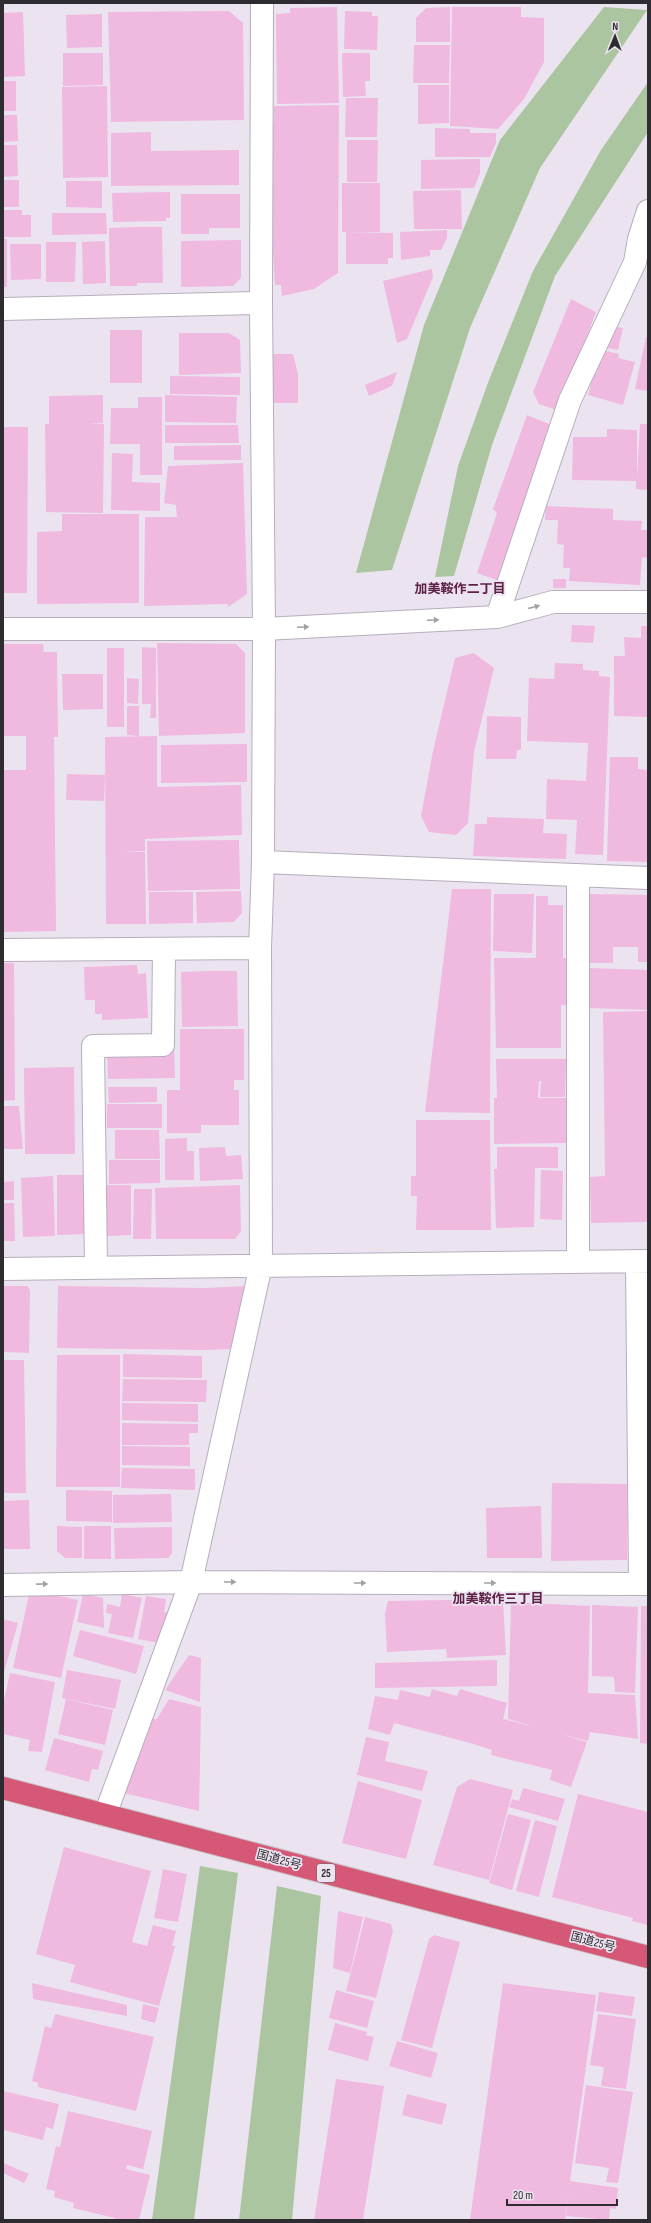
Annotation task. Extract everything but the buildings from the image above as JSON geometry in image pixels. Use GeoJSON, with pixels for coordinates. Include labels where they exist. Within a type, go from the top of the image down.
{"type":"FeatureCollection","features":[{"type":"Feature","properties":{"kind":"highway","name":"国道25号"},"geometry":{"type":"LineString","coordinates":[[3,1788],[648,1957]]}},
{"type":"Feature","properties":{"kind":"street"},"geometry":{"type":"LineString","coordinates":[[105,1815],[191,1582],[261,1265],[260,948],[263,862],[264,629],[261,303],[262,3]]}},
{"type":"Feature","properties":{"kind":"street"},"geometry":{"type":"LineString","coordinates":[[496,617],[570,400],[635,262],[639,239],[648,211]]}},
{"type":"Feature","properties":{"kind":"street"},"geometry":{"type":"LineString","coordinates":[[3,309],[261,303]]}},
{"type":"Feature","properties":{"kind":"street"},"geometry":{"type":"LineString","coordinates":[[3,630],[264,629],[496,617],[553,602],[648,602]]}},
{"type":"Feature","properties":{"kind":"street"},"geometry":{"type":"LineString","coordinates":[[263,862],[648,878]]}},
{"type":"Feature","properties":{"kind":"street"},"geometry":{"type":"LineString","coordinates":[[578,875],[578,1262]]}},
{"type":"Feature","properties":{"kind":"street"},"geometry":{"type":"LineString","coordinates":[[3,950],[260,948]]}},
{"type":"Feature","properties":{"kind":"street"},"geometry":{"type":"LineString","coordinates":[[96,1267],[93,1046],[163,1045],[164,949]]}},
{"type":"Feature","properties":{"kind":"street"},"geometry":{"type":"LineString","coordinates":[[3,1270],[96,1267],[643,1261],[644,1584],[191,1582],[3,1584]]}},
{"type":"Feature","properties":{"kind":"green space"},"geometry":{"type":"Polygon","coordinates":[[[604,7],[647,10],[540,168],[470,328],[392,570],[356,573],[424,325],[500,140],[604,7]]]}},
{"type":"Feature","properties":{"kind":"green space"},"geometry":{"type":"Polygon","coordinates":[[[648,82],[648,132],[555,276],[492,445],[454,576],[435,577],[458,466],[489,380],[533,271],[601,150],[648,82]]]}},
{"type":"Feature","properties":{"kind":"green space"},"geometry":{"type":"Polygon","coordinates":[[[200,1866],[238,1873],[194,2220],[152,2220],[200,1866]]]}},
{"type":"Feature","properties":{"kind":"green space"},"geometry":{"type":"Polygon","coordinates":[[[277,1886],[321,1896],[292,2220],[239,2220],[277,1886]]]}},
{"type":"Feature","properties":{"kind":"district","name":"加美鞍作二丁目"},"geometry":{"type":"Point","coordinates":[460,589]}},
{"type":"Feature","properties":{"kind":"district","name":"加美鞍作三丁目"},"geometry":{"type":"Point","coordinates":[498,1599]}}]}
